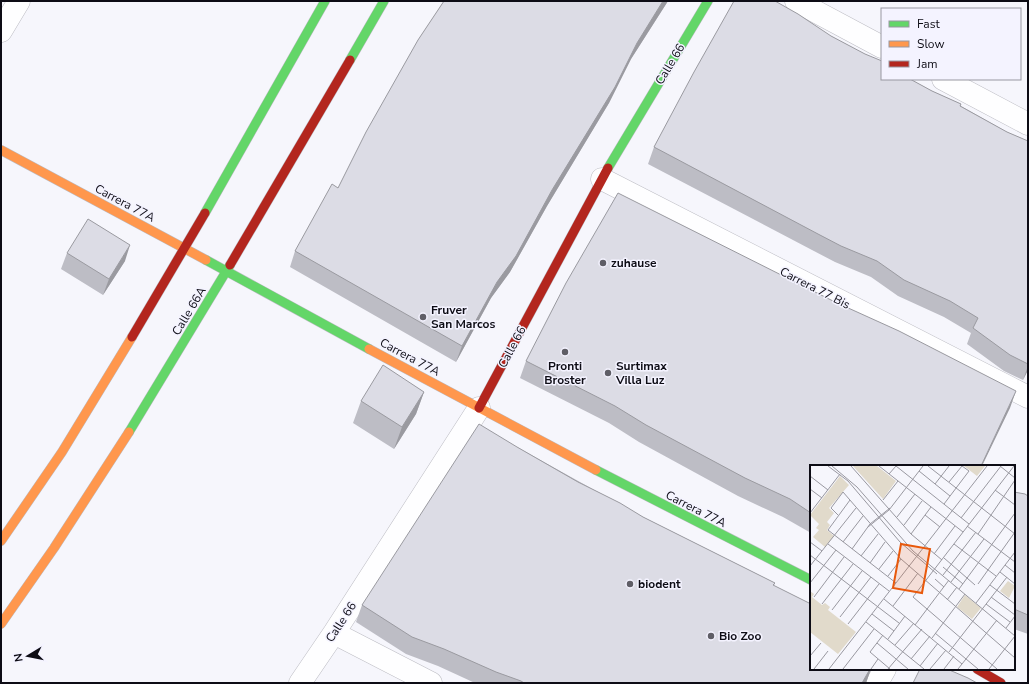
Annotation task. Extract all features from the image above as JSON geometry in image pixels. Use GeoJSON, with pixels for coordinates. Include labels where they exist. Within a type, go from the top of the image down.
{"type":"FeatureCollection","features":[{"type":"Feature","properties":{"kind":"street"},"geometry":{"type":"LineString","coordinates":[[1,31],[19,1]]}},
{"type":"Feature","properties":{"kind":"street"},"geometry":{"type":"LineString","coordinates":[[1,541],[21,514],[100,392],[185,248],[325,1]]}},
{"type":"Feature","properties":{"kind":"street","name":"Calle 66A"},"geometry":{"type":"LineString","coordinates":[[1,624],[43,566],[144,411],[384,1]]}},
{"type":"Feature","properties":{"kind":"street","name":"Calle 66"},"geometry":{"type":"LineString","coordinates":[[300,683],[334,633],[479,408],[602,179],[708,1]]}},
{"type":"Feature","properties":{"kind":"street"},"geometry":{"type":"LineString","coordinates":[[796,1],[881,45]]}},
{"type":"Feature","properties":{"kind":"street"},"geometry":{"type":"LineString","coordinates":[[946,80],[1028,124]]}},
{"type":"Feature","properties":{"kind":"street","name":"Carrera 77A"},"geometry":{"type":"LineString","coordinates":[[1,150],[479,408],[693,521],[810,580]]}},
{"type":"Feature","properties":{"kind":"street","name":"Carrera 77 Bis"},"geometry":{"type":"LineString","coordinates":[[602,179],[1028,397]]}},
{"type":"Feature","properties":{"kind":"street"},"geometry":{"type":"LineString","coordinates":[[334,633],[431,683]]}},
{"type":"Feature","properties":{"kind":"street"},"geometry":{"type":"LineString","coordinates":[[877,683],[884,670]]}},
{"type":"Feature","properties":{"kind":"street"},"geometry":{"type":"LineString","coordinates":[[979,670],[1001,683]]}},
{"type":"Feature","properties":{"kind":"building"},"geometry":{"type":"Polygon","coordinates":[[[444,1],[663,1],[637,43],[615,87],[552,190],[516,256],[497,282],[462,346],[295,251],[332,184],[338,188],[366,132],[418,40],[444,1]]]}},
{"type":"Feature","properties":{"kind":"building"},"geometry":{"type":"Polygon","coordinates":[[[734,1],[775,1],[831,36],[881,61],[881,80],[912,80],[961,104],[960,106],[1007,132],[1028,141],[1028,364],[1010,355],[973,328],[978,318],[950,301],[904,280],[877,261],[841,246],[654,147],[734,1]]]}},
{"type":"Feature","properties":{"kind":"building"},"geometry":{"type":"Polygon","coordinates":[[[618,193],[835,302],[899,331],[1016,391],[981,465],[810,465],[810,512],[790,499],[745,478],[646,425],[615,406],[526,361],[566,283],[618,193]]]}},
{"type":"Feature","properties":{"kind":"building"},"geometry":{"type":"Polygon","coordinates":[[[88,219],[130,245],[109,279],[67,253],[88,219]]]}},
{"type":"Feature","properties":{"kind":"building"},"geometry":{"type":"Polygon","coordinates":[[[383,365],[424,392],[402,427],[361,401],[383,365]]]}},
{"type":"Feature","properties":{"kind":"building"},"geometry":{"type":"Polygon","coordinates":[[[479,424],[578,482],[620,503],[643,517],[775,583],[773,585],[810,604],[810,670],[869,670],[862,683],[524,683],[412,637],[362,605],[479,424]]]}},
{"type":"Feature","properties":{"kind":"building"},"geometry":{"type":"Polygon","coordinates":[[[1015,492],[1028,496],[1028,615],[1015,609],[1015,492]]]}},
{"type":"Feature","properties":{"kind":"building"},"geometry":{"type":"Polygon","coordinates":[[[920,670],[949,670],[977,683],[913,683],[920,670]]]}},
{"type":"Feature","properties":{"kind":"traffic: fast"},"geometry":{"type":"LineString","coordinates":[[205,213],[325,1]]}},
{"type":"Feature","properties":{"kind":"traffic: fast"},"geometry":{"type":"LineString","coordinates":[[350,60],[384,1]]}},
{"type":"Feature","properties":{"kind":"traffic: fast"},"geometry":{"type":"LineString","coordinates":[[608,168],[708,1]]}},
{"type":"Feature","properties":{"kind":"traffic: fast"},"geometry":{"type":"LineString","coordinates":[[206,260],[369,349]]}},
{"type":"Feature","properties":{"kind":"traffic: fast"},"geometry":{"type":"LineString","coordinates":[[129,432],[230,265]]}},
{"type":"Feature","properties":{"kind":"traffic: fast"},"geometry":{"type":"LineString","coordinates":[[596,470],[810,579]]}},
{"type":"Feature","properties":{"kind":"traffic: slow"},"geometry":{"type":"LineString","coordinates":[[1,150],[206,260]]}},
{"type":"Feature","properties":{"kind":"traffic: slow"},"geometry":{"type":"LineString","coordinates":[[1,541],[62,452],[132,337]]}},
{"type":"Feature","properties":{"kind":"traffic: slow"},"geometry":{"type":"LineString","coordinates":[[369,349],[596,470]]}},
{"type":"Feature","properties":{"kind":"traffic: slow"},"geometry":{"type":"LineString","coordinates":[[1,624],[54,548],[129,432]]}},
{"type":"Feature","properties":{"kind":"traffic: jam"},"geometry":{"type":"LineString","coordinates":[[230,265],[350,60]]}},
{"type":"Feature","properties":{"kind":"traffic: jam"},"geometry":{"type":"LineString","coordinates":[[479,408],[608,168]]}},
{"type":"Feature","properties":{"kind":"traffic: jam"},"geometry":{"type":"LineString","coordinates":[[132,337],[205,213]]}},
{"type":"Feature","properties":{"kind":"traffic: jam"},"geometry":{"type":"LineString","coordinates":[[979,670],[1001,683]]}},
{"type":"Feature","properties":{"kind":"place","name":"zuhause"},"geometry":{"type":"Point","coordinates":[603,263]}},
{"type":"Feature","properties":{"kind":"place","name":"Fruver San Marcos"},"geometry":{"type":"Point","coordinates":[423,317]}},
{"type":"Feature","properties":{"kind":"place","name":"Pronti Broster"},"geometry":{"type":"Point","coordinates":[565,352]}},
{"type":"Feature","properties":{"kind":"place","name":"Surtimax Villa Luz"},"geometry":{"type":"Point","coordinates":[608,373]}},
{"type":"Feature","properties":{"kind":"place","name":"biodent"},"geometry":{"type":"Point","coordinates":[630,584]}},
{"type":"Feature","properties":{"kind":"place","name":"Bio Zoo"},"geometry":{"type":"Point","coordinates":[711,636]}}]}
